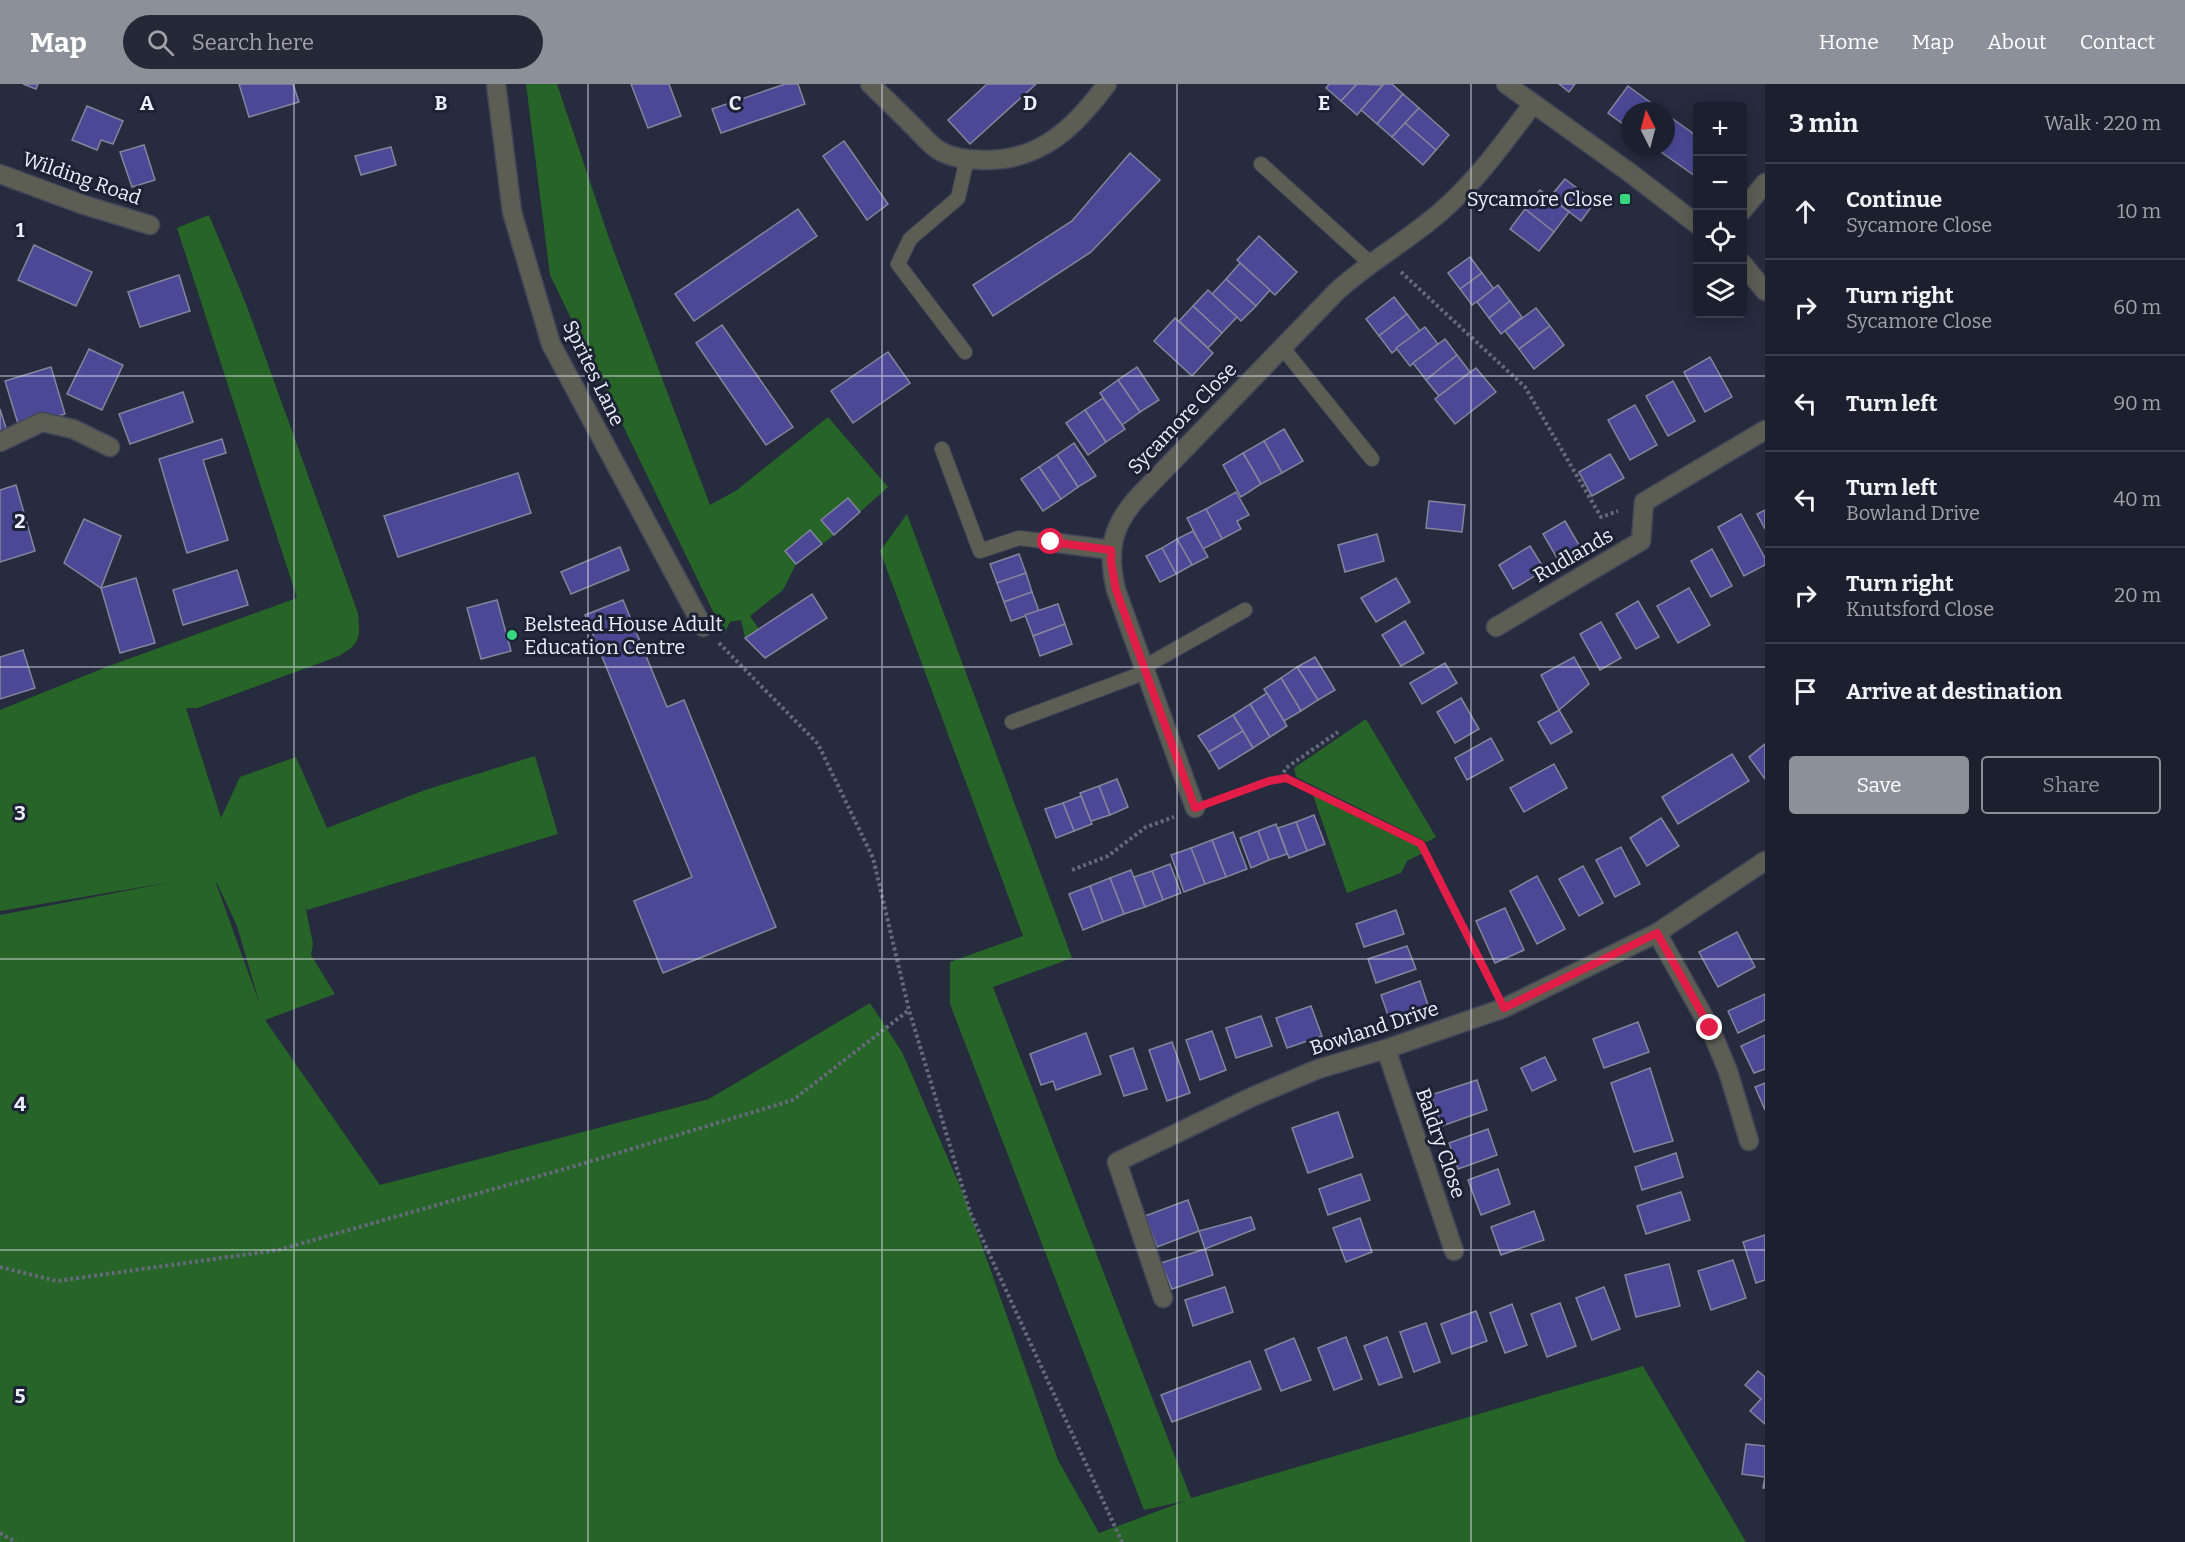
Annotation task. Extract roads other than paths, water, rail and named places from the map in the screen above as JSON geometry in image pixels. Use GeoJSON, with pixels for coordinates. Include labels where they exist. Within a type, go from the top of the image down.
{"type":"FeatureCollection","features":[{"type":"Feature","properties":{"kind":"street","name":"Sprites Lane"},"geometry":{"type":"LineString","coordinates":[[496,84],[512,212],[551,344],[703,627]]}},
{"type":"Feature","properties":{"kind":"street"},"geometry":{"type":"LineString","coordinates":[[870,84],[938,150],[952,157],[1000,160],[1023,155],[1055,140],[1088,109],[1107,84]]}},
{"type":"Feature","properties":{"kind":"street"},"geometry":{"type":"LineString","coordinates":[[1506,84],[1693,221]]}},
{"type":"Feature","properties":{"kind":"street","name":"Sycamore Close"},"geometry":{"type":"LineString","coordinates":[[1195,808],[1116,590],[1111,550],[1119,522],[1131,505],[1337,291],[1377,258],[1434,218],[1466,190],[1533,104]]}},
{"type":"Feature","properties":{"kind":"street","name":"Wilding Road"},"geometry":{"type":"LineString","coordinates":[[0,174],[84,205],[150,225]]}},
{"type":"Feature","properties":{"kind":"street"},"geometry":{"type":"LineString","coordinates":[[1744,210],[1765,183]]}},
{"type":"Feature","properties":{"kind":"street"},"geometry":{"type":"LineString","coordinates":[[1744,264],[1765,291]]}},
{"type":"Feature","properties":{"kind":"street"},"geometry":{"type":"LineString","coordinates":[[0,442],[42,422],[73,429],[110,447]]}},
{"type":"Feature","properties":{"kind":"street","name":"Rudlands"},"geometry":{"type":"LineString","coordinates":[[1496,627],[1641,541],[1644,502],[1765,430]]}},
{"type":"Feature","properties":{"kind":"street"},"geometry":{"type":"LineString","coordinates":[[1051,542],[1111,550]]}},
{"type":"Feature","properties":{"kind":"street","name":"Bowland Drive"},"geometry":{"type":"LineString","coordinates":[[1162,1298],[1117,1162],[1254,1096],[1318,1069],[1386,1049],[1504,1008],[1657,933],[1765,861]]}},
{"type":"Feature","properties":{"kind":"street"},"geometry":{"type":"LineString","coordinates":[[1657,933],[1710,1028],[1728,1071],[1749,1141]]}},
{"type":"Feature","properties":{"kind":"street","name":"Baldry Close"},"geometry":{"type":"LineString","coordinates":[[1386,1049],[1454,1251]]}},
{"type":"Feature","properties":{"kind":"lane"},"geometry":{"type":"LineString","coordinates":[[965,352],[898,264],[910,239],[958,198],[967,159]]}},
{"type":"Feature","properties":{"kind":"lane"},"geometry":{"type":"LineString","coordinates":[[1261,164],[1377,258]]}},
{"type":"Feature","properties":{"kind":"lane"},"geometry":{"type":"LineString","coordinates":[[1282,347],[1372,459]]}},
{"type":"Feature","properties":{"kind":"lane"},"geometry":{"type":"LineString","coordinates":[[942,449],[980,551],[1019,538],[1051,542]]}},
{"type":"Feature","properties":{"kind":"lane"},"geometry":{"type":"LineString","coordinates":[[1011,722],[1145,669],[1245,610]]}},
{"type":"Feature","properties":{"kind":"place","name":"Sycamore Close"},"geometry":{"type":"Point","coordinates":[1625,199]}},
{"type":"Feature","properties":{"kind":"place","name":"Belstead House Adult Education Centre"},"geometry":{"type":"Point","coordinates":[512,635]}}]}
